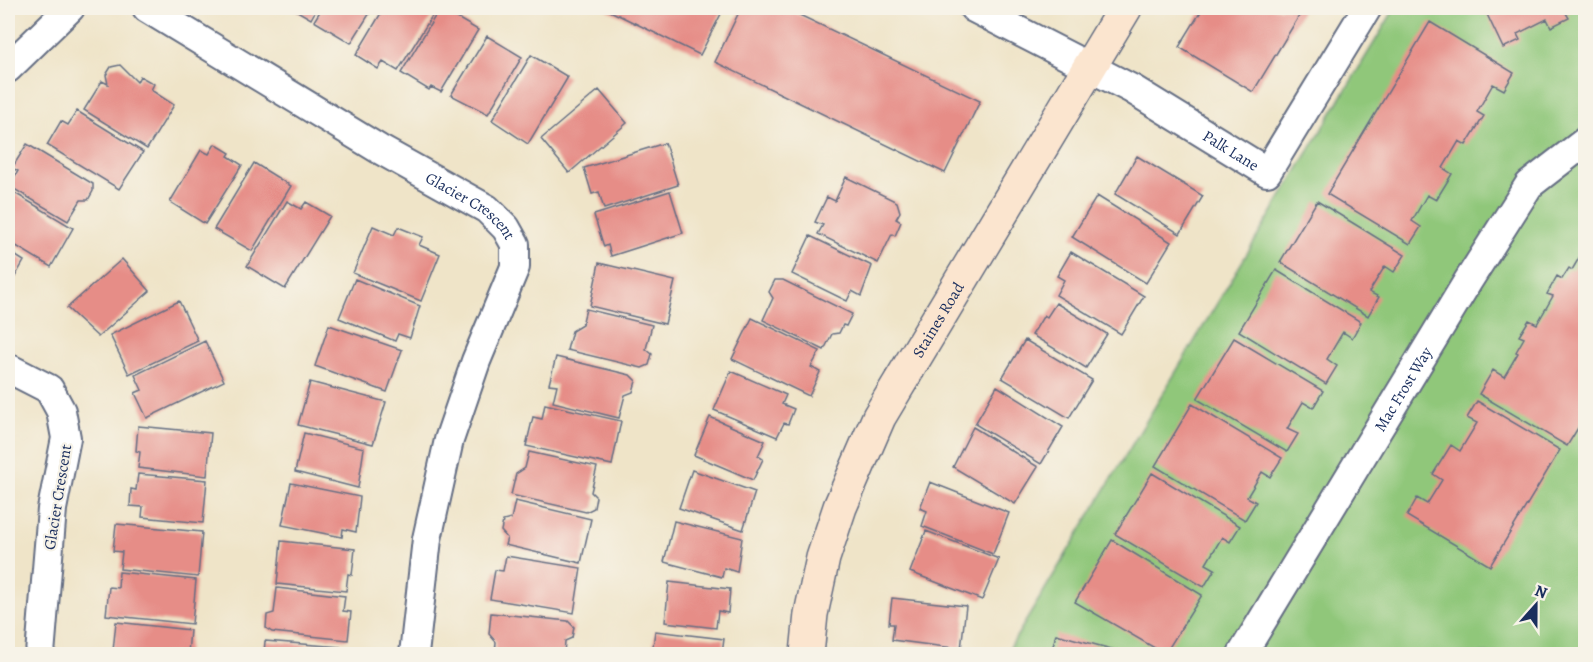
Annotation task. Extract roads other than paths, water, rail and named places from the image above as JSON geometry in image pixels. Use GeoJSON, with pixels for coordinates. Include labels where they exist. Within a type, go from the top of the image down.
{"type":"FeatureCollection","features":[{"type":"Feature","properties":{"kind":"street"},"geometry":{"type":"LineString","coordinates":[[8,68],[70,8]]}},
{"type":"Feature","properties":{"kind":"street","name":"Glacier Crescent"},"geometry":{"type":"LineString","coordinates":[[147,8],[379,149],[487,209],[506,228],[515,244],[515,267],[476,361],[446,451],[427,539],[414,654]]}},
{"type":"Feature","properties":{"kind":"street"},"geometry":{"type":"LineString","coordinates":[[974,8],[1090,66]]}},
{"type":"Feature","properties":{"kind":"street","name":"Staines Road"},"geometry":{"type":"LineString","coordinates":[[807,654],[811,614],[823,558],[840,507],[879,417],[1125,8]]}},
{"type":"Feature","properties":{"kind":"street","name":"Palk Lane"},"geometry":{"type":"LineString","coordinates":[[1090,66],[1141,94],[1267,172],[1367,8]]}},
{"type":"Feature","properties":{"kind":"street","name":"Mac Frost Way"},"geometry":{"type":"LineString","coordinates":[[1242,654],[1468,281],[1529,185],[1586,141]]}},
{"type":"Feature","properties":{"kind":"street","name":"Glacier Crescent"},"geometry":{"type":"LineString","coordinates":[[8,368],[49,389],[61,411],[66,438],[52,509],[40,654]]}}]}
